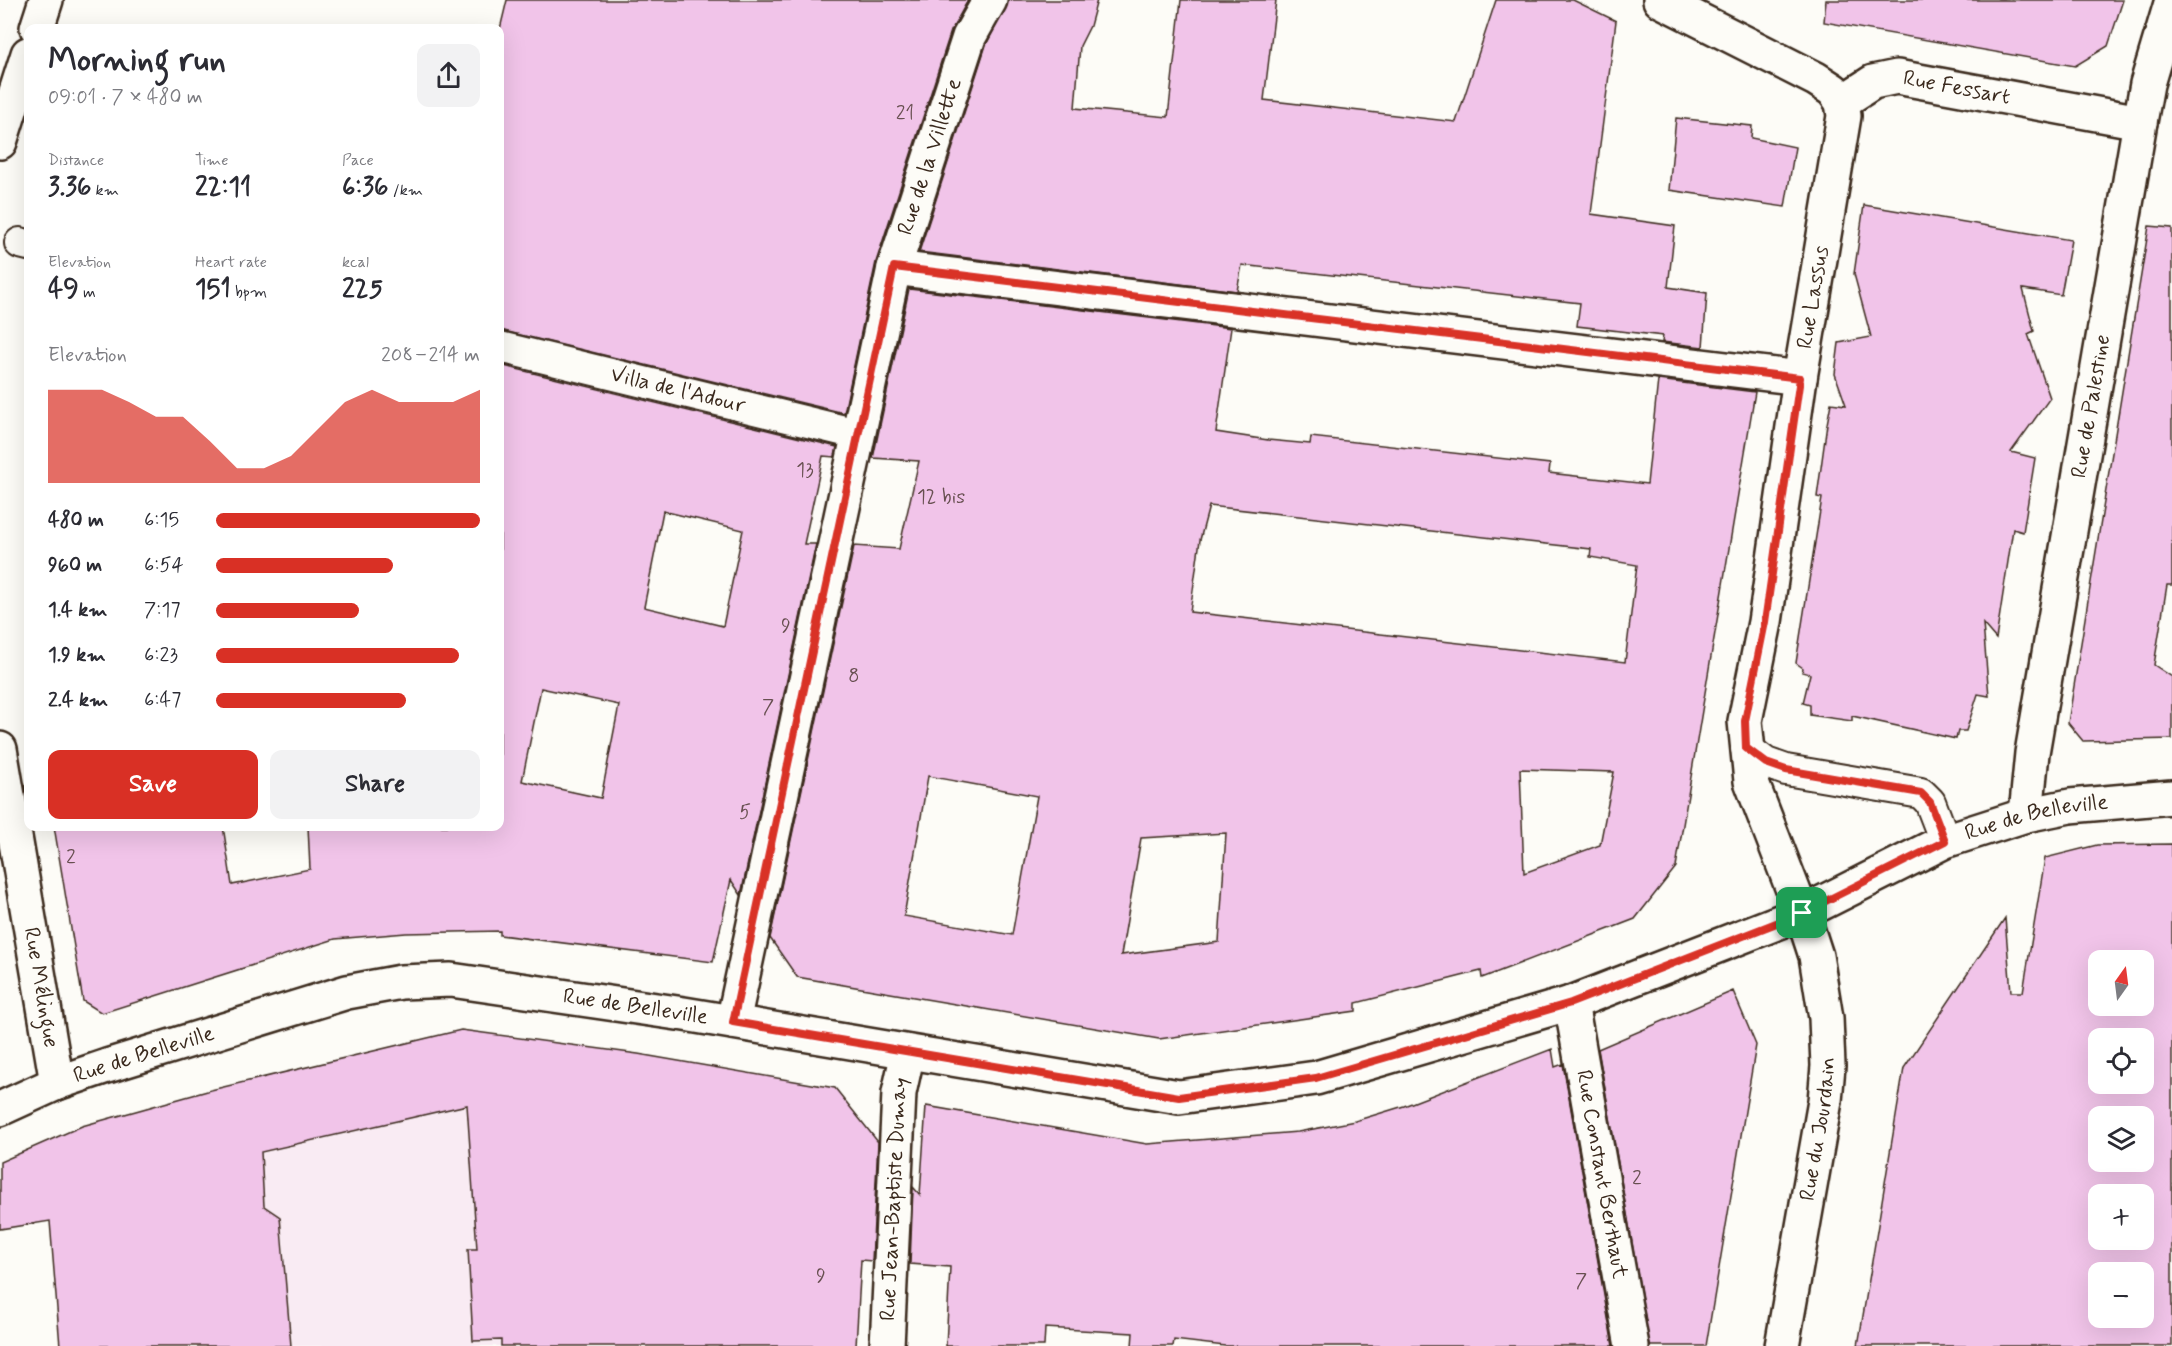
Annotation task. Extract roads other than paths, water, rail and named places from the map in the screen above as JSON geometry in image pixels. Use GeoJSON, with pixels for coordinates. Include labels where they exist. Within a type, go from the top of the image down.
{"type":"FeatureCollection","features":[{"type":"Feature","properties":{"kind":"street"},"geometry":{"type":"LineString","coordinates":[[38,24],[46,0]]}},
{"type":"Feature","properties":{"kind":"street","name":"Rue de la Villette"},"geometry":{"type":"LineString","coordinates":[[733,1022],[894,267],[969,37],[990,0]]}},
{"type":"Feature","properties":{"kind":"street"},"geometry":{"type":"LineString","coordinates":[[1660,0],[1816,79],[1833,90],[1842,102]]}},
{"type":"Feature","properties":{"kind":"street","name":"Rue de Palestine"},"geometry":{"type":"LineString","coordinates":[[2026,815],[2032,753],[2140,122],[2147,84],[2172,0]]}},
{"type":"Feature","properties":{"kind":"street"},"geometry":{"type":"LineString","coordinates":[[0,142],[24,67]]}},
{"type":"Feature","properties":{"kind":"street","name":"Rue Fessart"},"geometry":{"type":"LineString","coordinates":[[1842,102],[1873,82],[1897,77],[2140,122]]}},
{"type":"Feature","properties":{"kind":"street","name":"Rue Lassus"},"geometry":{"type":"LineString","coordinates":[[1802,913],[1750,781],[1745,721],[1765,622],[1800,378],[1844,116],[1842,102]]}},
{"type":"Feature","properties":{"kind":"street"},"geometry":{"type":"LineString","coordinates":[[894,267],[1800,378]]}},
{"type":"Feature","properties":{"kind":"street","name":"Rue Mélingue"},"geometry":{"type":"LineString","coordinates":[[0,749],[57,1083]]}},
{"type":"Feature","properties":{"kind":"street","name":"Rue de Belleville"},"geometry":{"type":"LineString","coordinates":[[0,1109],[57,1083],[347,992],[401,982],[451,980],[497,985],[733,1022],[1179,1097],[1316,1078],[1571,1003],[1802,913],[1945,841],[2026,815],[2070,806],[2172,797]]}},
{"type":"Feature","properties":{"kind":"street","name":"Rue du Jourdain"},"geometry":{"type":"LineString","coordinates":[[1782,1346],[1828,1066],[1826,1018],[1816,956],[1802,913]]}},
{"type":"Feature","properties":{"kind":"street","name":"Rue Constant Berthaut"},"geometry":{"type":"LineString","coordinates":[[1571,1003],[1632,1346]]}},
{"type":"Feature","properties":{"kind":"street","name":"Rue Jean-Baptiste Dumay"},"geometry":{"type":"LineString","coordinates":[[887,1346],[899,1093],[908,1052]]}},
{"type":"Feature","properties":{"kind":"lane","name":"Villa de l'Adour"},"geometry":{"type":"LineString","coordinates":[[504,348],[857,434]]}},
{"type":"Feature","properties":{"kind":"lane"},"geometry":{"type":"LineString","coordinates":[[1746,748],[1766,763],[1786,770],[1921,793],[1930,802],[1945,841]]}}]}
